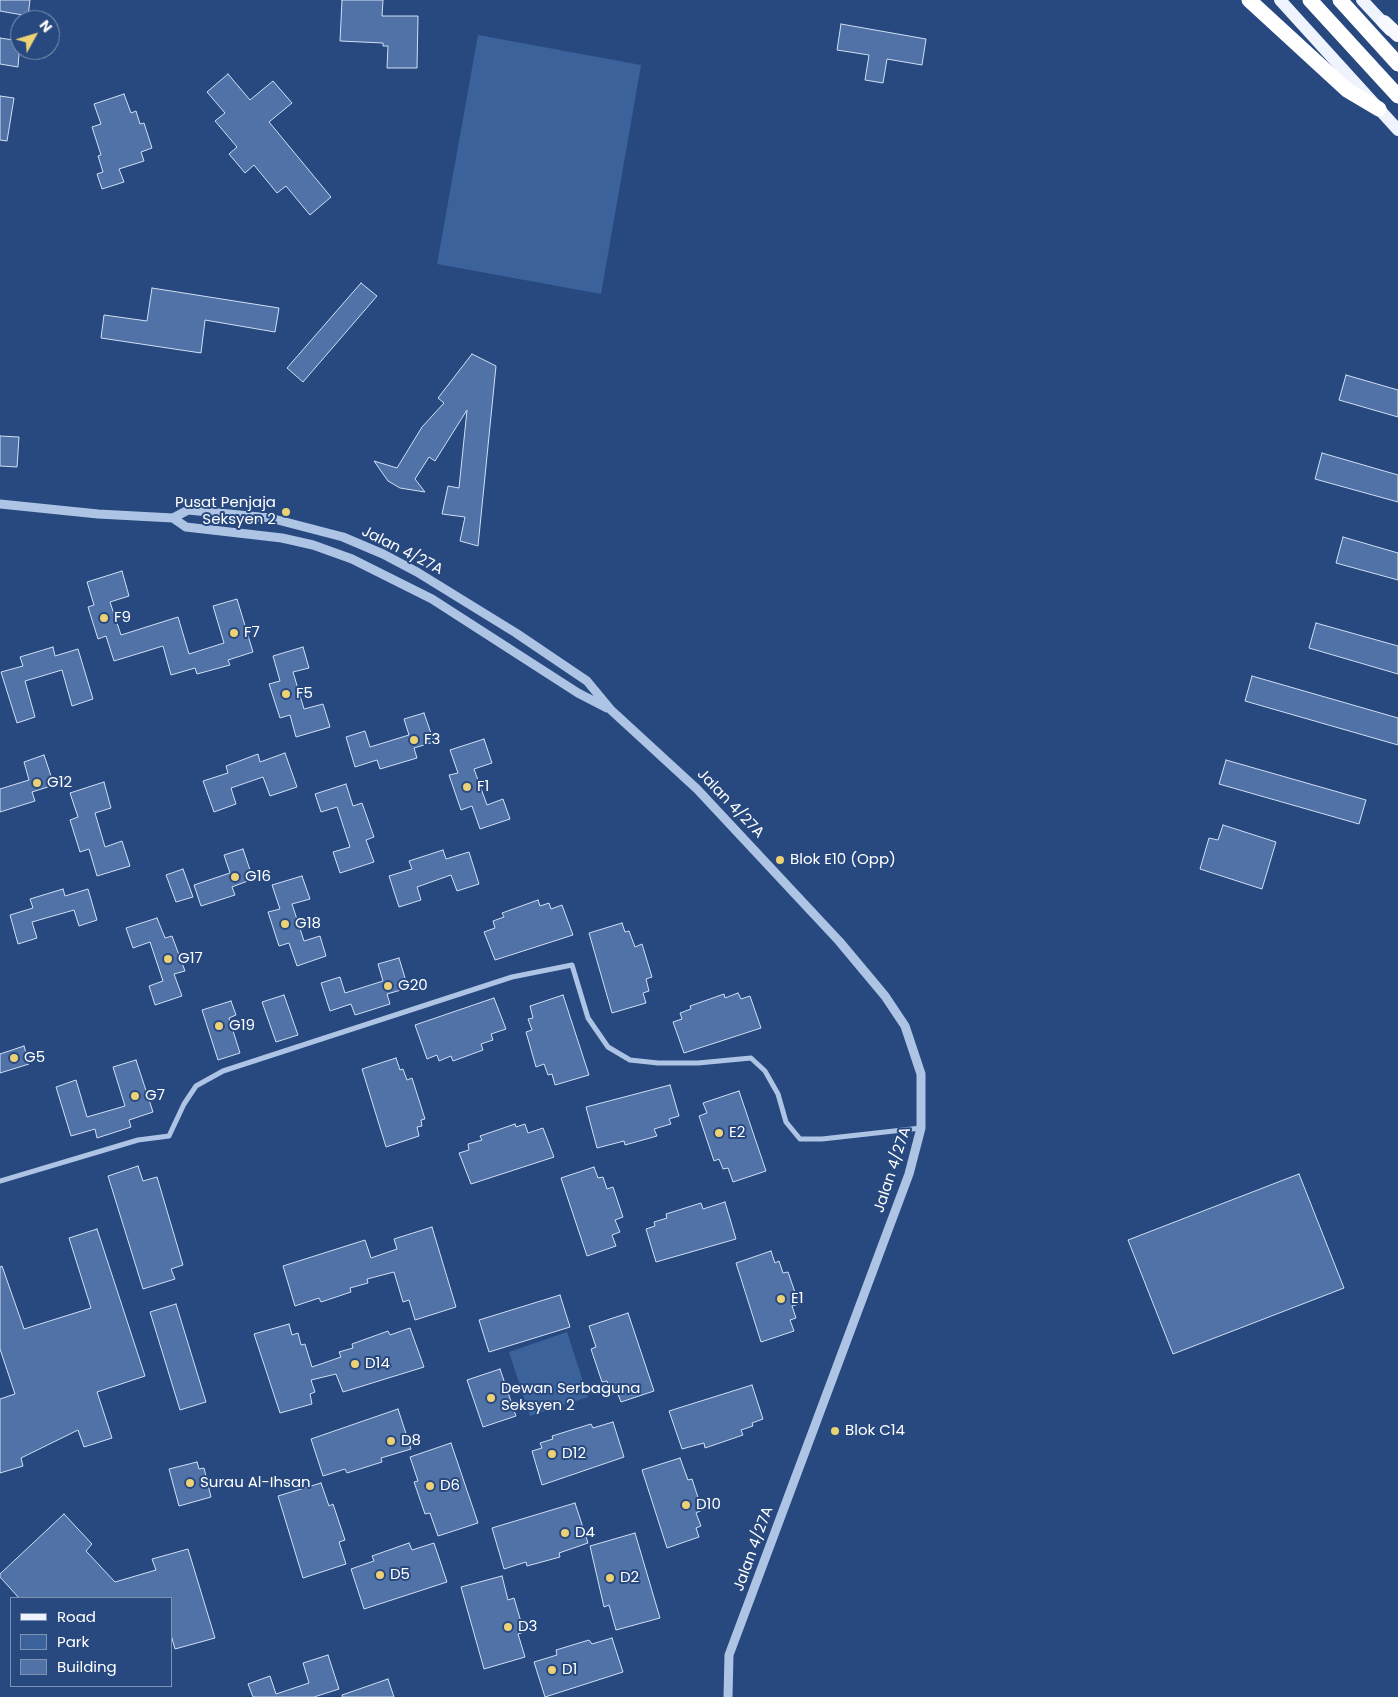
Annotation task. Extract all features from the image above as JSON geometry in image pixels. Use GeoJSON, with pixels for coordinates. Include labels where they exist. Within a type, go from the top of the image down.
{"type":"FeatureCollection","features":[{"type":"Feature","properties":{"kind":"highway"},"geometry":{"type":"LineString","coordinates":[[1249,0],[1347,90],[1379,109]]}},
{"type":"Feature","properties":{"kind":"highway"},"geometry":{"type":"LineString","coordinates":[[1310,0],[1398,96]]}},
{"type":"Feature","properties":{"kind":"highway"},"geometry":{"type":"LineString","coordinates":[[1340,0],[1398,64]]}},
{"type":"Feature","properties":{"kind":"highway"},"geometry":{"type":"LineString","coordinates":[[1384,22],[1398,35]]}},
{"type":"Feature","properties":{"kind":"main road"},"geometry":{"type":"LineString","coordinates":[[1280,0],[1398,130]]}},
{"type":"Feature","properties":{"kind":"main road"},"geometry":{"type":"LineString","coordinates":[[1362,0],[1398,39]]}},
{"type":"Feature","properties":{"kind":"street","name":"Jalan 4/27A"},"geometry":{"type":"LineString","coordinates":[[0,504],[98,514],[173,518],[188,510],[262,517],[337,535],[383,554],[442,587],[587,681],[611,710],[696,788],[849,952],[885,996],[904,1026],[921,1074],[922,1128],[909,1174],[729,1655],[728,1697]]}},
{"type":"Feature","properties":{"kind":"street","name":"Jalan 4/27A"},"geometry":{"type":"LineString","coordinates":[[173,518],[186,527],[282,538],[313,545],[352,559],[432,599],[578,693],[611,710]]}},
{"type":"Feature","properties":{"kind":"street"},"geometry":{"type":"LineString","coordinates":[[0,1181],[138,1140],[169,1136],[184,1104],[196,1086],[223,1072],[512,977],[572,965],[588,1018],[608,1047],[630,1060],[658,1063],[698,1063],[751,1058],[765,1071],[778,1094],[786,1122],[800,1139],[822,1139],[922,1128]]}},
{"type":"Feature","properties":{"kind":"green space"},"geometry":{"type":"Polygon","coordinates":[[[478,35],[641,65],[601,294],[437,264],[478,35]]]}},
{"type":"Feature","properties":{"kind":"green space"},"geometry":{"type":"Polygon","coordinates":[[[567,1332],[588,1397],[530,1416],[509,1352],[567,1332]]]}},
{"type":"Feature","properties":{"kind":"building"},"geometry":{"type":"Polygon","coordinates":[[[0,0],[30,0],[29,10],[10,10],[10,13],[0,11],[0,0]]]}},
{"type":"Feature","properties":{"kind":"building"},"geometry":{"type":"Polygon","coordinates":[[[342,0],[383,0],[382,16],[418,16],[417,68],[387,68],[388,46],[383,46],[383,43],[340,41],[342,0]]]}},
{"type":"Feature","properties":{"kind":"building"},"geometry":{"type":"Polygon","coordinates":[[[841,24],[926,39],[922,65],[887,59],[883,83],[865,80],[869,55],[837,50],[841,24]]]}},
{"type":"Feature","properties":{"kind":"building"},"geometry":{"type":"Polygon","coordinates":[[[0,38],[10,40],[10,60],[19,60],[18,67],[0,64],[0,38]]]}},
{"type":"Feature","properties":{"kind":"building"},"geometry":{"type":"Polygon","coordinates":[[[228,74],[250,100],[273,81],[292,103],[269,122],[331,197],[310,215],[286,186],[277,193],[254,165],[245,173],[229,154],[237,147],[215,121],[225,113],[207,92],[228,74]]]}},
{"type":"Feature","properties":{"kind":"building"},"geometry":{"type":"Polygon","coordinates":[[[124,94],[131,113],[136,111],[140,124],[144,123],[152,148],[141,152],[144,161],[119,169],[124,182],[102,189],[97,174],[103,172],[98,156],[101,155],[92,127],[101,124],[94,104],[124,94]]]}},
{"type":"Feature","properties":{"kind":"building"},"geometry":{"type":"Polygon","coordinates":[[[0,96],[14,98],[7,141],[0,140],[0,96]]]}},
{"type":"Feature","properties":{"kind":"building"},"geometry":{"type":"Polygon","coordinates":[[[361,283],[377,296],[303,382],[287,368],[361,283]]]}},
{"type":"Feature","properties":{"kind":"building"},"geometry":{"type":"Polygon","coordinates":[[[152,288],[279,308],[275,332],[205,320],[201,353],[101,338],[104,315],[147,321],[152,288]]]}},
{"type":"Feature","properties":{"kind":"building"},"geometry":{"type":"Polygon","coordinates":[[[472,354],[496,366],[478,546],[460,541],[465,517],[442,514],[448,486],[459,488],[467,410],[435,461],[429,457],[415,479],[425,492],[400,488],[388,481],[374,461],[397,468],[422,427],[444,403],[438,398],[472,354]]]}},
{"type":"Feature","properties":{"kind":"building"},"geometry":{"type":"Polygon","coordinates":[[[1346,375],[1398,390],[1398,417],[1339,400],[1346,375]]]}},
{"type":"Feature","properties":{"kind":"building"},"geometry":{"type":"Polygon","coordinates":[[[0,436],[19,437],[17,467],[0,466],[0,436]]]}},
{"type":"Feature","properties":{"kind":"building"},"geometry":{"type":"Polygon","coordinates":[[[1322,453],[1398,475],[1398,502],[1315,479],[1322,453]]]}},
{"type":"Feature","properties":{"kind":"building"},"geometry":{"type":"Polygon","coordinates":[[[1343,537],[1398,553],[1398,580],[1336,563],[1343,537]]]}},
{"type":"Feature","properties":{"kind":"building"},"geometry":{"type":"Polygon","coordinates":[[[122,571],[129,596],[110,602],[121,635],[178,617],[189,654],[224,643],[213,606],[237,599],[253,652],[228,660],[230,665],[197,674],[195,668],[171,675],[163,646],[114,661],[106,636],[98,639],[88,607],[94,605],[87,582],[122,571]]]}},
{"type":"Feature","properties":{"kind":"building"},"geometry":{"type":"Polygon","coordinates":[[[1316,623],[1398,646],[1398,674],[1309,648],[1316,623]]]}},
{"type":"Feature","properties":{"kind":"building"},"geometry":{"type":"Polygon","coordinates":[[[53,647],[55,656],[78,649],[93,699],[72,706],[62,670],[25,681],[35,717],[17,723],[1,672],[23,666],[20,657],[53,647]]]}},
{"type":"Feature","properties":{"kind":"building","name":"F5"},"geometry":{"type":"Polygon","coordinates":[[[303,647],[309,668],[293,672],[304,709],[323,704],[330,727],[296,737],[290,715],[280,718],[269,684],[280,681],[273,656],[303,647]]]}},
{"type":"Feature","properties":{"kind":"building"},"geometry":{"type":"Polygon","coordinates":[[[1252,676],[1398,718],[1398,745],[1245,701],[1252,676]]]}},
{"type":"Feature","properties":{"kind":"building","name":"F3"},"geometry":{"type":"Polygon","coordinates":[[[424,713],[434,742],[414,748],[417,758],[380,769],[377,760],[355,767],[346,737],[365,731],[370,747],[409,735],[404,719],[424,713]]]}},
{"type":"Feature","properties":{"kind":"building","name":"F1"},"geometry":{"type":"Polygon","coordinates":[[[484,739],[492,763],[474,769],[487,805],[503,799],[510,819],[480,829],[472,806],[461,810],[449,775],[458,773],[450,750],[484,739]]]}},
{"type":"Feature","properties":{"kind":"building"},"geometry":{"type":"Polygon","coordinates":[[[285,753],[297,787],[270,796],[263,777],[231,788],[236,804],[214,812],[203,781],[228,773],[226,766],[258,754],[260,762],[285,753]]]}},
{"type":"Feature","properties":{"kind":"building","name":"G12"},"geometry":{"type":"Polygon","coordinates":[[[44,755],[54,785],[32,792],[35,801],[0,812],[0,789],[29,780],[24,762],[44,755]]]}},
{"type":"Feature","properties":{"kind":"building"},"geometry":{"type":"Polygon","coordinates":[[[1226,760],[1366,800],[1359,824],[1219,784],[1226,760]]]}},
{"type":"Feature","properties":{"kind":"building"},"geometry":{"type":"Polygon","coordinates":[[[104,782],[111,808],[95,813],[105,847],[122,841],[130,866],[97,876],[89,849],[80,852],[70,820],[78,817],[70,793],[104,782]]]}},
{"type":"Feature","properties":{"kind":"building"},"geometry":{"type":"Polygon","coordinates":[[[346,784],[353,806],[362,803],[374,837],[366,840],[374,862],[340,873],[333,852],[350,847],[337,807],[321,812],[315,794],[346,784]]]}},
{"type":"Feature","properties":{"kind":"building"},"geometry":{"type":"Polygon","coordinates":[[[1223,825],[1276,842],[1262,889],[1200,869],[1209,838],[1218,840],[1223,825]]]}},
{"type":"Feature","properties":{"kind":"building","name":"G16"},"geometry":{"type":"Polygon","coordinates":[[[243,849],[253,879],[232,887],[235,895],[201,906],[194,885],[230,873],[224,855],[243,849]]]}},
{"type":"Feature","properties":{"kind":"building"},"geometry":{"type":"Polygon","coordinates":[[[443,850],[446,859],[469,852],[479,884],[457,891],[451,875],[417,887],[421,900],[399,907],[389,876],[412,869],[409,861],[443,850]]]}},
{"type":"Feature","properties":{"kind":"building"},"geometry":{"type":"Polygon","coordinates":[[[183,869],[193,897],[176,902],[166,875],[183,869]]]}},
{"type":"Feature","properties":{"kind":"building","name":"G18"},"geometry":{"type":"Polygon","coordinates":[[[302,876],[310,899],[292,904],[304,941],[320,936],[326,956],[297,966],[289,943],[279,946],[268,912],[280,909],[272,885],[302,876]]]}},
{"type":"Feature","properties":{"kind":"building"},"geometry":{"type":"Polygon","coordinates":[[[63,889],[65,896],[88,889],[97,920],[79,926],[74,910],[32,922],[37,938],[18,944],[10,915],[33,908],[30,899],[63,889]]]}},
{"type":"Feature","properties":{"kind":"building"},"geometry":{"type":"Polygon","coordinates":[[[538,900],[540,906],[549,903],[551,909],[562,905],[573,935],[495,960],[484,932],[495,928],[493,921],[504,917],[502,913],[538,900]]]}},
{"type":"Feature","properties":{"kind":"building","name":"G17"},"geometry":{"type":"Polygon","coordinates":[[[157,918],[165,938],[172,936],[185,971],[174,974],[182,996],[155,1005],[149,986],[163,981],[150,942],[133,948],[126,928],[157,918]]]}},
{"type":"Feature","properties":{"kind":"building"},"geometry":{"type":"Polygon","coordinates":[[[622,923],[625,932],[629,931],[635,947],[642,944],[652,977],[646,979],[649,991],[643,993],[646,1003],[612,1013],[589,933],[622,923]]]}},
{"type":"Feature","properties":{"kind":"building","name":"G20"},"geometry":{"type":"Polygon","coordinates":[[[399,958],[408,988],[387,994],[390,1004],[355,1015],[351,1004],[330,1011],[321,983],[340,977],[345,993],[383,981],[378,964],[399,958]]]}},
{"type":"Feature","properties":{"kind":"building"},"geometry":{"type":"Polygon","coordinates":[[[738,993],[741,999],[750,996],[761,1028],[684,1053],[673,1022],[682,1019],[680,1013],[691,1009],[690,1006],[724,994],[725,998],[738,993]]]}},
{"type":"Feature","properties":{"kind":"building"},"geometry":{"type":"Polygon","coordinates":[[[284,995],[298,1035],[276,1042],[262,1002],[284,995]]]}},
{"type":"Feature","properties":{"kind":"building"},"geometry":{"type":"Polygon","coordinates":[[[563,995],[589,1075],[555,1085],[552,1074],[548,1075],[544,1064],[536,1067],[526,1032],[532,1030],[528,1019],[533,1018],[530,1006],[563,995]]]}},
{"type":"Feature","properties":{"kind":"building"},"geometry":{"type":"Polygon","coordinates":[[[494,998],[506,1029],[491,1034],[493,1040],[481,1044],[483,1050],[453,1061],[451,1056],[439,1061],[437,1055],[427,1059],[415,1025],[494,998]]]}},
{"type":"Feature","properties":{"kind":"building"},"geometry":{"type":"Polygon","coordinates":[[[231,1001],[236,1015],[229,1018],[240,1053],[218,1060],[202,1010],[231,1001]]]}},
{"type":"Feature","properties":{"kind":"building","name":"G5"},"geometry":{"type":"Polygon","coordinates":[[[24,1046],[29,1064],[0,1073],[0,1054],[24,1046]]]}},
{"type":"Feature","properties":{"kind":"building"},"geometry":{"type":"Polygon","coordinates":[[[396,1058],[400,1070],[403,1069],[407,1080],[412,1078],[425,1119],[421,1120],[422,1126],[417,1127],[419,1136],[386,1147],[362,1069],[396,1058]]]}},
{"type":"Feature","properties":{"kind":"building","name":"G7"},"geometry":{"type":"Polygon","coordinates":[[[136,1060],[153,1112],[129,1120],[131,1127],[97,1138],[95,1129],[71,1136],[56,1087],[76,1080],[87,1117],[125,1106],[113,1067],[136,1060]]]}},
{"type":"Feature","properties":{"kind":"building"},"geometry":{"type":"Polygon","coordinates":[[[670,1085],[679,1116],[669,1119],[671,1124],[654,1129],[657,1136],[625,1145],[624,1141],[597,1148],[586,1107],[670,1085]]]}},
{"type":"Feature","properties":{"kind":"building","name":"E2"},"geometry":{"type":"Polygon","coordinates":[[[739,1091],[766,1171],[733,1182],[728,1168],[723,1169],[719,1159],[714,1161],[699,1116],[707,1113],[703,1103],[739,1091]]]}},
{"type":"Feature","properties":{"kind":"building"},"geometry":{"type":"Polygon","coordinates":[[[515,1124],[516,1127],[525,1124],[528,1133],[543,1128],[554,1157],[471,1184],[459,1153],[469,1150],[468,1144],[482,1140],[480,1136],[515,1124]]]}},
{"type":"Feature","properties":{"kind":"building"},"geometry":{"type":"Polygon","coordinates":[[[138,1166],[143,1181],[157,1177],[183,1265],[171,1269],[175,1279],[143,1289],[108,1176],[138,1166]]]}},
{"type":"Feature","properties":{"kind":"building"},"geometry":{"type":"Polygon","coordinates":[[[594,1167],[598,1178],[603,1177],[607,1189],[613,1187],[623,1217],[615,1220],[620,1232],[612,1235],[616,1246],[587,1256],[561,1178],[594,1167]]]}},
{"type":"Feature","properties":{"kind":"building"},"geometry":{"type":"Polygon","coordinates":[[[1299,1174],[1344,1288],[1173,1354],[1128,1240],[1299,1174]]]}},
{"type":"Feature","properties":{"kind":"building"},"geometry":{"type":"Polygon","coordinates":[[[725,1202],[736,1239],[656,1262],[646,1229],[655,1226],[654,1222],[667,1218],[666,1214],[701,1203],[703,1209],[725,1202]]]}},
{"type":"Feature","properties":{"kind":"building"},"geometry":{"type":"Polygon","coordinates":[[[432,1227],[456,1307],[415,1320],[409,1300],[403,1302],[394,1272],[367,1279],[368,1283],[350,1288],[351,1292],[321,1302],[319,1298],[295,1306],[283,1266],[365,1240],[371,1258],[397,1249],[394,1239],[432,1227]]]}},
{"type":"Feature","properties":{"kind":"building"},"geometry":{"type":"Polygon","coordinates":[[[97,1229],[145,1376],[97,1392],[112,1438],[84,1447],[78,1430],[21,1458],[23,1466],[0,1473],[0,1399],[15,1394],[0,1349],[0,1267],[2,1266],[24,1329],[91,1308],[69,1238],[97,1229]]]}},
{"type":"Feature","properties":{"kind":"building","name":"E1"},"geometry":{"type":"Polygon","coordinates":[[[771,1251],[775,1263],[779,1261],[783,1273],[788,1272],[799,1304],[792,1306],[796,1318],[790,1320],[794,1331],[761,1342],[736,1263],[771,1251]]]}},
{"type":"Feature","properties":{"kind":"building"},"geometry":{"type":"Polygon","coordinates":[[[560,1295],[570,1327],[489,1352],[479,1320],[560,1295]]]}},
{"type":"Feature","properties":{"kind":"building"},"geometry":{"type":"Polygon","coordinates":[[[176,1304],[206,1402],[180,1410],[150,1312],[176,1304]]]}},
{"type":"Feature","properties":{"kind":"building"},"geometry":{"type":"Polygon","coordinates":[[[628,1313],[654,1391],[621,1402],[617,1392],[612,1394],[607,1381],[602,1382],[591,1349],[596,1347],[589,1326],[628,1313]]]}},
{"type":"Feature","properties":{"kind":"building"},"geometry":{"type":"Polygon","coordinates":[[[289,1324],[292,1335],[298,1333],[301,1345],[305,1344],[312,1367],[341,1357],[339,1352],[353,1348],[352,1344],[388,1331],[390,1335],[410,1328],[424,1367],[343,1392],[336,1374],[311,1380],[315,1392],[310,1394],[312,1404],[280,1413],[254,1334],[289,1324]]]}},
{"type":"Feature","properties":{"kind":"building","name":"Dewan Serbaguna Seksyen 2"},"geometry":{"type":"Polygon","coordinates":[[[500,1369],[516,1416],[483,1427],[467,1380],[500,1369]]]}},
{"type":"Feature","properties":{"kind":"building"},"geometry":{"type":"Polygon","coordinates":[[[752,1385],[763,1419],[752,1423],[753,1426],[741,1430],[743,1435],[705,1448],[704,1443],[682,1449],[669,1411],[752,1385]]]}},
{"type":"Feature","properties":{"kind":"building","name":"D8"},"geometry":{"type":"Polygon","coordinates":[[[398,1409],[411,1449],[381,1458],[382,1462],[347,1473],[345,1469],[323,1476],[311,1439],[398,1409]]]}},
{"type":"Feature","properties":{"kind":"building","name":"D12"},"geometry":{"type":"Polygon","coordinates":[[[613,1422],[624,1457],[542,1485],[532,1451],[542,1448],[540,1443],[553,1439],[552,1436],[591,1424],[593,1428],[613,1422]]]}},
{"type":"Feature","properties":{"kind":"building","name":"D6"},"geometry":{"type":"Polygon","coordinates":[[[451,1443],[478,1523],[438,1536],[430,1513],[425,1514],[414,1482],[418,1481],[410,1457],[451,1443]]]}},
{"type":"Feature","properties":{"kind":"building","name":"D10"},"geometry":{"type":"Polygon","coordinates":[[[680,1458],[688,1480],[692,1479],[702,1510],[696,1513],[701,1526],[696,1528],[699,1537],[667,1548],[642,1470],[680,1458]]]}},
{"type":"Feature","properties":{"kind":"building","name":"Surau Al-Ihsan"},"geometry":{"type":"Polygon","coordinates":[[[197,1462],[199,1469],[204,1468],[211,1497],[179,1506],[169,1469],[197,1462]]]}},
{"type":"Feature","properties":{"kind":"building"},"geometry":{"type":"Polygon","coordinates":[[[321,1483],[329,1506],[333,1504],[345,1540],[339,1542],[346,1564],[303,1578],[278,1496],[321,1483]]]}},
{"type":"Feature","properties":{"kind":"building","name":"D4"},"geometry":{"type":"Polygon","coordinates":[[[575,1503],[588,1543],[559,1553],[560,1557],[527,1566],[526,1562],[504,1569],[492,1528],[575,1503]]]}},
{"type":"Feature","properties":{"kind":"building"},"geometry":{"type":"Polygon","coordinates":[[[64,1514],[92,1544],[86,1551],[115,1582],[156,1570],[152,1559],[188,1549],[215,1638],[175,1649],[172,1638],[172,1597],[18,1597],[0,1577],[0,1574],[64,1514]]]}},
{"type":"Feature","properties":{"kind":"building","name":"D2"},"geometry":{"type":"Polygon","coordinates":[[[635,1533],[660,1618],[616,1630],[609,1605],[604,1607],[590,1546],[635,1533]]]}},
{"type":"Feature","properties":{"kind":"building","name":"D5"},"geometry":{"type":"Polygon","coordinates":[[[409,1543],[412,1550],[434,1543],[447,1582],[364,1609],[351,1569],[374,1561],[372,1556],[409,1543]]]}},
{"type":"Feature","properties":{"kind":"building","name":"D3"},"geometry":{"type":"Polygon","coordinates":[[[502,1576],[508,1600],[514,1598],[524,1632],[518,1634],[525,1657],[484,1669],[461,1587],[502,1576]]]}},
{"type":"Feature","properties":{"kind":"building","name":"D1"},"geometry":{"type":"Polygon","coordinates":[[[612,1638],[623,1672],[545,1697],[534,1662],[557,1655],[556,1650],[589,1640],[592,1644],[612,1638]]]}},
{"type":"Feature","properties":{"kind":"building"},"geometry":{"type":"Polygon","coordinates":[[[328,1655],[339,1689],[314,1697],[253,1697],[248,1684],[270,1676],[276,1694],[309,1683],[303,1663],[328,1655]]]}},
{"type":"Feature","properties":{"kind":"building"},"geometry":{"type":"Polygon","coordinates":[[[388,1679],[394,1697],[342,1697],[342,1695],[388,1679]]]}},
{"type":"Feature","properties":{"kind":"place","name":"Pusat Penjaja Seksyen 2"},"geometry":{"type":"Point","coordinates":[286,512]}},
{"type":"Feature","properties":{"kind":"place","name":"F9"},"geometry":{"type":"Point","coordinates":[104,618]}},
{"type":"Feature","properties":{"kind":"place","name":"F7"},"geometry":{"type":"Point","coordinates":[234,633]}},
{"type":"Feature","properties":{"kind":"place","name":"F5"},"geometry":{"type":"Point","coordinates":[286,694]}},
{"type":"Feature","properties":{"kind":"place","name":"F3"},"geometry":{"type":"Point","coordinates":[414,740]}},
{"type":"Feature","properties":{"kind":"place","name":"G12"},"geometry":{"type":"Point","coordinates":[37,783]}},
{"type":"Feature","properties":{"kind":"place","name":"F1"},"geometry":{"type":"Point","coordinates":[467,787]}},
{"type":"Feature","properties":{"kind":"place","name":"Blok E10 (Opp)"},"geometry":{"type":"Point","coordinates":[780,860]}},
{"type":"Feature","properties":{"kind":"place","name":"G16"},"geometry":{"type":"Point","coordinates":[235,877]}},
{"type":"Feature","properties":{"kind":"place","name":"G18"},"geometry":{"type":"Point","coordinates":[285,924]}},
{"type":"Feature","properties":{"kind":"place","name":"G17"},"geometry":{"type":"Point","coordinates":[168,959]}},
{"type":"Feature","properties":{"kind":"place","name":"G20"},"geometry":{"type":"Point","coordinates":[388,986]}},
{"type":"Feature","properties":{"kind":"place","name":"G19"},"geometry":{"type":"Point","coordinates":[219,1026]}},
{"type":"Feature","properties":{"kind":"place","name":"G5"},"geometry":{"type":"Point","coordinates":[14,1058]}},
{"type":"Feature","properties":{"kind":"place","name":"G7"},"geometry":{"type":"Point","coordinates":[135,1096]}},
{"type":"Feature","properties":{"kind":"place","name":"E2"},"geometry":{"type":"Point","coordinates":[719,1133]}},
{"type":"Feature","properties":{"kind":"place","name":"E1"},"geometry":{"type":"Point","coordinates":[781,1299]}},
{"type":"Feature","properties":{"kind":"place","name":"D14"},"geometry":{"type":"Point","coordinates":[355,1364]}},
{"type":"Feature","properties":{"kind":"place","name":"Dewan Serbaguna Seksyen 2"},"geometry":{"type":"Point","coordinates":[491,1398]}},
{"type":"Feature","properties":{"kind":"place","name":"Blok C14"},"geometry":{"type":"Point","coordinates":[835,1431]}},
{"type":"Feature","properties":{"kind":"place","name":"D8"},"geometry":{"type":"Point","coordinates":[391,1441]}},
{"type":"Feature","properties":{"kind":"place","name":"D12"},"geometry":{"type":"Point","coordinates":[552,1454]}},
{"type":"Feature","properties":{"kind":"place","name":"Surau Al-Ihsan"},"geometry":{"type":"Point","coordinates":[190,1483]}},
{"type":"Feature","properties":{"kind":"place","name":"D6"},"geometry":{"type":"Point","coordinates":[430,1486]}},
{"type":"Feature","properties":{"kind":"place","name":"D10"},"geometry":{"type":"Point","coordinates":[686,1505]}},
{"type":"Feature","properties":{"kind":"place","name":"D4"},"geometry":{"type":"Point","coordinates":[565,1533]}},
{"type":"Feature","properties":{"kind":"place","name":"D5"},"geometry":{"type":"Point","coordinates":[380,1575]}},
{"type":"Feature","properties":{"kind":"place","name":"D2"},"geometry":{"type":"Point","coordinates":[610,1578]}},
{"type":"Feature","properties":{"kind":"place","name":"D3"},"geometry":{"type":"Point","coordinates":[508,1627]}},
{"type":"Feature","properties":{"kind":"place","name":"D1"},"geometry":{"type":"Point","coordinates":[552,1670]}}]}
